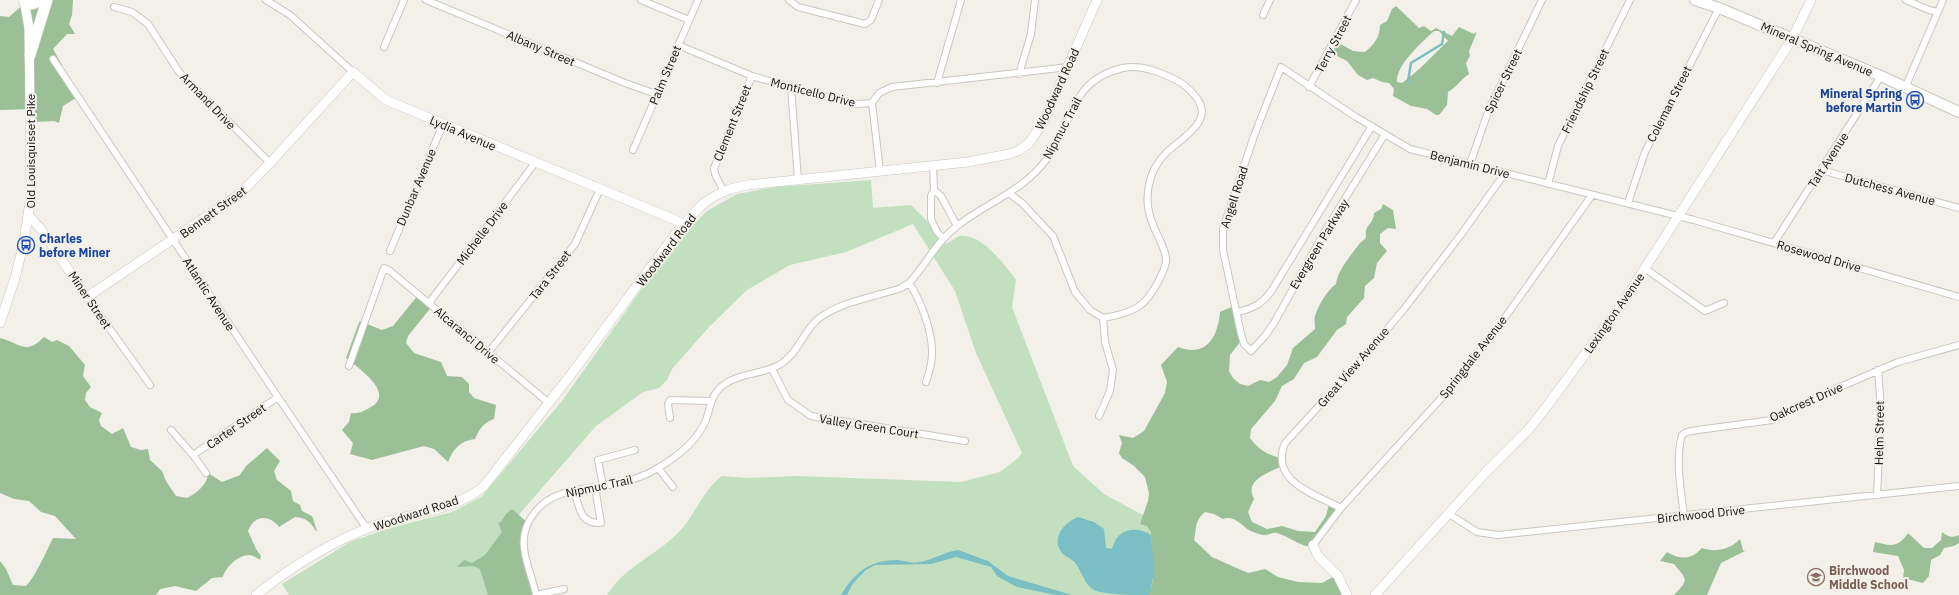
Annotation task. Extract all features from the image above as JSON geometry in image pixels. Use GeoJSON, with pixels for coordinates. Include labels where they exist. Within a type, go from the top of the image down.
{"type":"FeatureCollection","features":[{"type":"Feature","properties":{"kind":"highway"},"geometry":{"type":"LineString","coordinates":[[24,1],[32,4],[42,0]]}},
{"type":"Feature","properties":{"kind":"highway"},"geometry":{"type":"LineString","coordinates":[[30,55],[47,0]]}},
{"type":"Feature","properties":{"kind":"main road","name":"Mineral Spring Avenue"},"geometry":{"type":"LineString","coordinates":[[1695,0],[1719,8],[1881,76],[1959,112]]}},
{"type":"Feature","properties":{"kind":"street"},"geometry":{"type":"LineString","coordinates":[[384,47],[404,0]]}},
{"type":"Feature","properties":{"kind":"street","name":"Albany Street"},"geometry":{"type":"LineString","coordinates":[[426,0],[625,83],[656,94]]}},
{"type":"Feature","properties":{"kind":"street"},"geometry":{"type":"LineString","coordinates":[[641,0],[689,20]]}},
{"type":"Feature","properties":{"kind":"street","name":"Palm Street"},"geometry":{"type":"LineString","coordinates":[[633,150],[698,0]]}},
{"type":"Feature","properties":{"kind":"street"},"geometry":{"type":"LineString","coordinates":[[789,0],[798,7],[865,24],[871,20],[880,0]]}},
{"type":"Feature","properties":{"kind":"street"},"geometry":{"type":"LineString","coordinates":[[937,83],[961,0]]}},
{"type":"Feature","properties":{"kind":"street"},"geometry":{"type":"LineString","coordinates":[[1019,74],[1031,34],[1035,0]]}},
{"type":"Feature","properties":{"kind":"street","name":"Woodward Road"},"geometry":{"type":"LineString","coordinates":[[256,595],[300,564],[345,538],[367,529],[447,506],[476,492],[493,476],[685,224],[704,203],[724,192],[747,185],[968,162],[1018,151],[1029,143],[1043,123],[1097,0]]}},
{"type":"Feature","properties":{"kind":"street"},"geometry":{"type":"LineString","coordinates":[[1263,15],[1270,0]]}},
{"type":"Feature","properties":{"kind":"street","name":"Terry Street"},"geometry":{"type":"LineString","coordinates":[[1309,87],[1356,0]]}},
{"type":"Feature","properties":{"kind":"street","name":"Spicer Street"},"geometry":{"type":"LineString","coordinates":[[1470,164],[1489,109],[1542,0]]}},
{"type":"Feature","properties":{"kind":"street","name":"Friendship Street"},"geometry":{"type":"LineString","coordinates":[[1548,184],[1558,146],[1630,0]]}},
{"type":"Feature","properties":{"kind":"street","name":"Lexington Avenue"},"geometry":{"type":"LineString","coordinates":[[1375,595],[1529,429],[1616,312],[1646,268],[1792,39],[1810,0]]}},
{"type":"Feature","properties":{"kind":"street"},"geometry":{"type":"LineString","coordinates":[[1906,0],[1937,12]]}},
{"type":"Feature","properties":{"kind":"street"},"geometry":{"type":"LineString","coordinates":[[1905,88],[1942,0]]}},
{"type":"Feature","properties":{"kind":"street","name":"Old Louisquisset Pike"},"geometry":{"type":"LineString","coordinates":[[0,322],[15,278],[29,216],[31,195],[30,55],[29,28],[24,1]]}},
{"type":"Feature","properties":{"kind":"street","name":"Lydia Avenue"},"geometry":{"type":"LineString","coordinates":[[269,1],[290,15],[386,100],[685,224]]}},
{"type":"Feature","properties":{"kind":"street","name":"Armand Drive"},"geometry":{"type":"LineString","coordinates":[[114,7],[132,12],[148,24],[179,72],[270,164]]}},
{"type":"Feature","properties":{"kind":"street","name":"Coleman Street"},"geometry":{"type":"LineString","coordinates":[[1628,203],[1645,152],[1719,8]]}},
{"type":"Feature","properties":{"kind":"street","name":"Monticello Drive"},"geometry":{"type":"LineString","coordinates":[[678,45],[752,76],[857,104],[872,103],[879,93],[892,87],[1019,74],[1068,67]]}},
{"type":"Feature","properties":{"kind":"street","name":"Atlantic Avenue"},"geometry":{"type":"LineString","coordinates":[[53,59],[367,529]]}},
{"type":"Feature","properties":{"kind":"street","name":"Benjamin Drive"},"geometry":{"type":"LineString","coordinates":[[1281,67],[1309,87],[1410,149],[1678,216]]}},
{"type":"Feature","properties":{"kind":"street","name":"Angell Road"},"geometry":{"type":"LineString","coordinates":[[1251,351],[1244,344],[1223,250],[1223,229],[1254,136],[1281,67]]}},
{"type":"Feature","properties":{"kind":"street","name":"Nipmuc Trail"},"geometry":{"type":"LineString","coordinates":[[536,595],[523,550],[524,534],[534,513],[543,503],[559,495],[574,491],[636,479],[658,468],[684,448],[697,435],[706,419],[710,401],[718,390],[728,381],[772,369],[782,363],[792,354],[812,325],[827,313],[901,288],[909,283],[943,238],[957,226],[1010,194],[1026,180],[1046,160],[1053,150],[1079,96],[1085,88],[1103,75],[1124,68],[1146,69],[1183,83],[1198,100],[1202,108],[1202,117],[1198,124],[1160,161],[1151,177],[1148,190],[1147,211],[1163,247],[1166,258],[1165,267],[1154,291],[1144,303],[1127,313],[1103,318]]}},
{"type":"Feature","properties":{"kind":"street","name":"Bennett Street"},"geometry":{"type":"LineString","coordinates":[[88,297],[240,194],[270,164],[353,72]]}},
{"type":"Feature","properties":{"kind":"street","name":"Clement Street"},"geometry":{"type":"LineString","coordinates":[[724,192],[715,174],[714,168],[752,76]]}},
{"type":"Feature","properties":{"kind":"street","name":"Taft Avenue"},"geometry":{"type":"LineString","coordinates":[[1774,243],[1881,76]]}},
{"type":"Feature","properties":{"kind":"street"},"geometry":{"type":"LineString","coordinates":[[791,87],[798,179]]}},
{"type":"Feature","properties":{"kind":"street"},"geometry":{"type":"LineString","coordinates":[[872,103],[880,170]]}},
{"type":"Feature","properties":{"kind":"street","name":"Dunbar Avenue"},"geometry":{"type":"LineString","coordinates":[[390,251],[443,124]]}},
{"type":"Feature","properties":{"kind":"street","name":"Evergreen Parkway"},"geometry":{"type":"LineString","coordinates":[[1238,312],[1258,306],[1272,290],[1372,126]]}},
{"type":"Feature","properties":{"kind":"street","name":"Evergreen Parkway"},"geometry":{"type":"LineString","coordinates":[[1251,351],[1265,336],[1274,323],[1326,231],[1385,134]]}},
{"type":"Feature","properties":{"kind":"street","name":"Michelle Drive"},"geometry":{"type":"LineString","coordinates":[[429,302],[535,163]]}},
{"type":"Feature","properties":{"kind":"street"},"geometry":{"type":"LineString","coordinates":[[933,165],[934,190],[932,196],[931,219],[937,232],[943,238]]}},
{"type":"Feature","properties":{"kind":"street","name":"Dutchess Avenue"},"geometry":{"type":"LineString","coordinates":[[1821,170],[1959,208]]}},
{"type":"Feature","properties":{"kind":"street","name":"Great View Avenue"},"geometry":{"type":"LineString","coordinates":[[1341,508],[1295,483],[1286,474],[1281,466],[1280,459],[1285,443],[1363,358],[1404,309],[1460,236],[1505,173]]}},
{"type":"Feature","properties":{"kind":"street","name":"Tara Street"},"geometry":{"type":"LineString","coordinates":[[488,353],[575,244],[600,189]]}},
{"type":"Feature","properties":{"kind":"street"},"geometry":{"type":"LineString","coordinates":[[934,190],[941,196],[957,226]]}},
{"type":"Feature","properties":{"kind":"street"},"geometry":{"type":"LineString","coordinates":[[1010,194],[1022,203],[1053,236],[1074,292],[1090,310],[1103,318],[1105,342],[1113,370],[1110,391],[1099,416]]}},
{"type":"Feature","properties":{"kind":"street","name":"Springdale Avenue"},"geometry":{"type":"LineString","coordinates":[[1341,508],[1415,429],[1484,346],[1592,195]]}},
{"type":"Feature","properties":{"kind":"street","name":"Miner Street"},"geometry":{"type":"LineString","coordinates":[[29,216],[40,228],[150,385]]}},
{"type":"Feature","properties":{"kind":"street","name":"Rosewood Drive"},"geometry":{"type":"LineString","coordinates":[[1678,216],[1959,297]]}},
{"type":"Feature","properties":{"kind":"street","name":"Alcaranci Drive"},"geometry":{"type":"LineString","coordinates":[[349,366],[384,268],[390,271],[429,302],[549,403]]}},
{"type":"Feature","properties":{"kind":"street"},"geometry":{"type":"LineString","coordinates":[[1646,268],[1705,311],[1724,303]]}},
{"type":"Feature","properties":{"kind":"street"},"geometry":{"type":"LineString","coordinates":[[909,283],[920,305],[932,346],[931,366],[926,382]]}},
{"type":"Feature","properties":{"kind":"street","name":"Oakcrest Drive"},"geometry":{"type":"LineString","coordinates":[[1684,516],[1680,480],[1680,442],[1682,435],[1687,432],[1698,430],[1772,420],[1878,370],[1921,354],[1959,345]]}},
{"type":"Feature","properties":{"kind":"street","name":"Valley Green Court"},"geometry":{"type":"LineString","coordinates":[[772,369],[788,400],[811,416],[965,441]]}},
{"type":"Feature","properties":{"kind":"street","name":"Helm Street"},"geometry":{"type":"LineString","coordinates":[[1877,495],[1882,410],[1878,370]]}},
{"type":"Feature","properties":{"kind":"street","name":"Carter Street"},"geometry":{"type":"LineString","coordinates":[[193,455],[278,397]]}},
{"type":"Feature","properties":{"kind":"street"},"geometry":{"type":"LineString","coordinates":[[670,418],[668,404],[670,400],[710,401]]}},
{"type":"Feature","properties":{"kind":"street"},"geometry":{"type":"LineString","coordinates":[[171,430],[193,455],[206,473]]}},
{"type":"Feature","properties":{"kind":"street"},"geometry":{"type":"LineString","coordinates":[[603,486],[598,460],[635,450]]}},
{"type":"Feature","properties":{"kind":"street"},"geometry":{"type":"LineString","coordinates":[[658,468],[673,487]]}},
{"type":"Feature","properties":{"kind":"street","name":"Birchwood Drive"},"geometry":{"type":"LineString","coordinates":[[1449,514],[1477,532],[1498,535],[1959,486]]}},
{"type":"Feature","properties":{"kind":"street"},"geometry":{"type":"LineString","coordinates":[[574,491],[582,516],[592,523],[601,523],[595,487]]}},
{"type":"Feature","properties":{"kind":"street"},"geometry":{"type":"LineString","coordinates":[[1341,508],[1313,545],[1318,556],[1338,576],[1347,595]]}},
{"type":"Feature","properties":{"kind":"street"},"geometry":{"type":"LineString","coordinates":[[536,595],[564,589]]}},
{"type":"Feature","properties":{"kind":"green space"},"geometry":{"type":"Polygon","coordinates":[[[44,0],[73,0],[72,15],[69,24],[75,34],[67,34],[53,49],[79,96],[63,106],[59,123],[54,121],[34,122],[33,109],[0,110],[0,16],[9,17],[26,2],[29,2],[36,9],[44,0]]]}},
{"type":"Feature","properties":{"kind":"green space"},"geometry":{"type":"Polygon","coordinates":[[[1396,6],[1419,28],[1424,26],[1431,31],[1436,28],[1452,36],[1459,27],[1474,34],[1477,32],[1469,51],[1470,56],[1466,63],[1469,74],[1448,92],[1447,105],[1439,115],[1436,115],[1427,109],[1411,106],[1393,96],[1394,89],[1389,83],[1373,78],[1367,80],[1358,75],[1347,61],[1331,53],[1337,42],[1353,51],[1365,52],[1376,40],[1380,25],[1387,21],[1392,9],[1396,6]],[[1434,31],[1405,61],[1398,75],[1397,82],[1402,83],[1448,41],[1439,31],[1434,31]]]}},
{"type":"Feature","properties":{"kind":"green space"},"geometry":{"type":"Polygon","coordinates":[[[871,180],[873,208],[911,205],[930,224],[946,244],[957,237],[968,236],[992,251],[1006,266],[1016,280],[1012,307],[1073,466],[1104,494],[1152,520],[1171,595],[607,595],[624,575],[676,535],[685,525],[711,487],[722,476],[747,478],[795,476],[961,482],[1000,472],[1018,458],[1022,453],[976,353],[955,291],[913,224],[846,252],[790,265],[747,290],[709,327],[672,369],[667,380],[659,388],[643,392],[596,426],[509,526],[497,595],[289,595],[282,584],[350,542],[387,529],[452,512],[481,497],[562,401],[643,287],[681,237],[707,211],[737,194],[775,187],[871,180]]]}},
{"type":"Feature","properties":{"kind":"green space"},"geometry":{"type":"Polygon","coordinates":[[[1383,204],[1393,210],[1396,229],[1388,228],[1380,234],[1380,243],[1387,251],[1377,263],[1374,278],[1365,286],[1364,298],[1347,317],[1346,324],[1337,330],[1317,357],[1304,363],[1294,379],[1282,386],[1275,401],[1251,429],[1250,438],[1257,446],[1273,456],[1283,458],[1285,464],[1260,477],[1252,486],[1254,499],[1248,512],[1252,522],[1267,529],[1282,526],[1298,531],[1315,532],[1326,516],[1330,500],[1339,506],[1316,547],[1306,546],[1277,533],[1265,535],[1256,533],[1232,518],[1223,519],[1214,514],[1205,512],[1201,515],[1197,522],[1194,540],[1212,557],[1248,573],[1265,569],[1278,577],[1298,582],[1322,583],[1340,573],[1352,595],[1147,595],[1146,592],[1151,589],[1153,579],[1151,532],[1147,526],[1140,524],[1148,501],[1149,493],[1145,477],[1134,466],[1122,458],[1119,453],[1122,443],[1119,435],[1133,438],[1144,431],[1165,393],[1167,382],[1161,365],[1178,347],[1188,350],[1196,350],[1209,343],[1217,330],[1220,312],[1238,304],[1244,337],[1230,355],[1229,371],[1233,378],[1240,384],[1248,386],[1260,380],[1269,382],[1277,377],[1287,365],[1293,348],[1315,329],[1316,312],[1326,294],[1336,284],[1345,263],[1360,243],[1365,239],[1366,230],[1374,216],[1374,213],[1381,209],[1383,204]]]}},
{"type":"Feature","properties":{"kind":"green space"},"geometry":{"type":"Polygon","coordinates":[[[419,294],[433,305],[408,336],[406,343],[414,353],[441,362],[447,376],[462,377],[469,384],[469,392],[474,398],[496,405],[494,419],[482,426],[475,439],[461,443],[455,449],[448,462],[434,449],[424,446],[372,460],[350,454],[353,443],[342,430],[349,422],[351,413],[359,413],[371,407],[378,401],[379,395],[377,388],[372,381],[346,358],[358,325],[360,321],[382,330],[393,326],[419,294]]]}},
{"type":"Feature","properties":{"kind":"green space"},"geometry":{"type":"Polygon","coordinates":[[[44,337],[52,342],[57,340],[69,346],[85,365],[83,376],[91,387],[86,393],[85,400],[90,407],[102,413],[99,420],[101,426],[112,434],[123,428],[131,447],[141,450],[148,449],[150,460],[162,471],[166,481],[176,496],[187,498],[194,494],[206,481],[208,473],[222,482],[240,475],[246,466],[267,448],[280,461],[274,471],[277,480],[291,491],[293,501],[300,505],[302,511],[312,516],[317,531],[305,519],[299,517],[295,517],[279,527],[271,520],[266,518],[258,519],[248,531],[256,549],[261,556],[260,560],[250,555],[241,557],[229,566],[223,577],[212,578],[196,591],[175,586],[160,589],[156,595],[0,595],[0,561],[6,569],[13,585],[26,586],[37,570],[53,538],[76,539],[55,516],[41,512],[29,501],[14,499],[0,493],[0,338],[27,347],[38,343],[44,337]]]}},
{"type":"Feature","properties":{"kind":"green space"},"geometry":{"type":"Polygon","coordinates":[[[512,509],[528,523],[526,549],[538,595],[488,595],[480,569],[473,566],[457,567],[464,560],[472,563],[485,555],[502,532],[498,523],[501,522],[506,514],[512,509]]]}},
{"type":"Feature","properties":{"kind":"green space"},"geometry":{"type":"Polygon","coordinates":[[[1942,532],[1950,536],[1959,535],[1959,543],[1954,546],[1944,548],[1940,555],[1931,560],[1929,576],[1923,583],[1903,578],[1904,570],[1898,556],[1873,552],[1875,542],[1894,545],[1901,541],[1908,533],[1924,548],[1932,548],[1941,540],[1942,532]]]}},
{"type":"Feature","properties":{"kind":"green space"},"geometry":{"type":"Polygon","coordinates":[[[1740,539],[1743,550],[1745,551],[1721,563],[1707,595],[1674,595],[1683,585],[1685,580],[1674,564],[1660,561],[1667,552],[1686,558],[1694,555],[1702,548],[1717,550],[1727,548],[1740,539]]]}},
{"type":"Feature","properties":{"kind":"water"},"geometry":{"type":"Polygon","coordinates":[[[1078,517],[1094,522],[1104,529],[1106,548],[1111,549],[1120,534],[1129,530],[1143,531],[1151,535],[1154,572],[1150,593],[1148,595],[1108,593],[1096,591],[1089,586],[1075,563],[1064,555],[1058,544],[1058,538],[1063,528],[1067,523],[1078,517]]]}},
{"type":"Feature","properties":{"kind":"water"},"geometry":{"type":"Polygon","coordinates":[[[958,550],[988,561],[1008,576],[1072,595],[1056,595],[1017,587],[997,576],[991,567],[956,557],[931,564],[875,565],[866,570],[858,578],[852,585],[847,595],[841,595],[858,573],[879,562],[898,560],[917,563],[958,550]]]}},
{"type":"Feature","properties":{"kind":"waterway"},"geometry":{"type":"LineString","coordinates":[[1408,81],[1411,63],[1442,44],[1444,32]]}},
{"type":"Feature","properties":{"kind":"place","name":"Mineral Spring before Martin"},"geometry":{"type":"Point","coordinates":[1915,100]}},
{"type":"Feature","properties":{"kind":"place","name":"Charles before Miner"},"geometry":{"type":"Point","coordinates":[26,245]}},
{"type":"Feature","properties":{"kind":"place","name":"Birchwood Middle School"},"geometry":{"type":"Point","coordinates":[1816,577]}}]}
